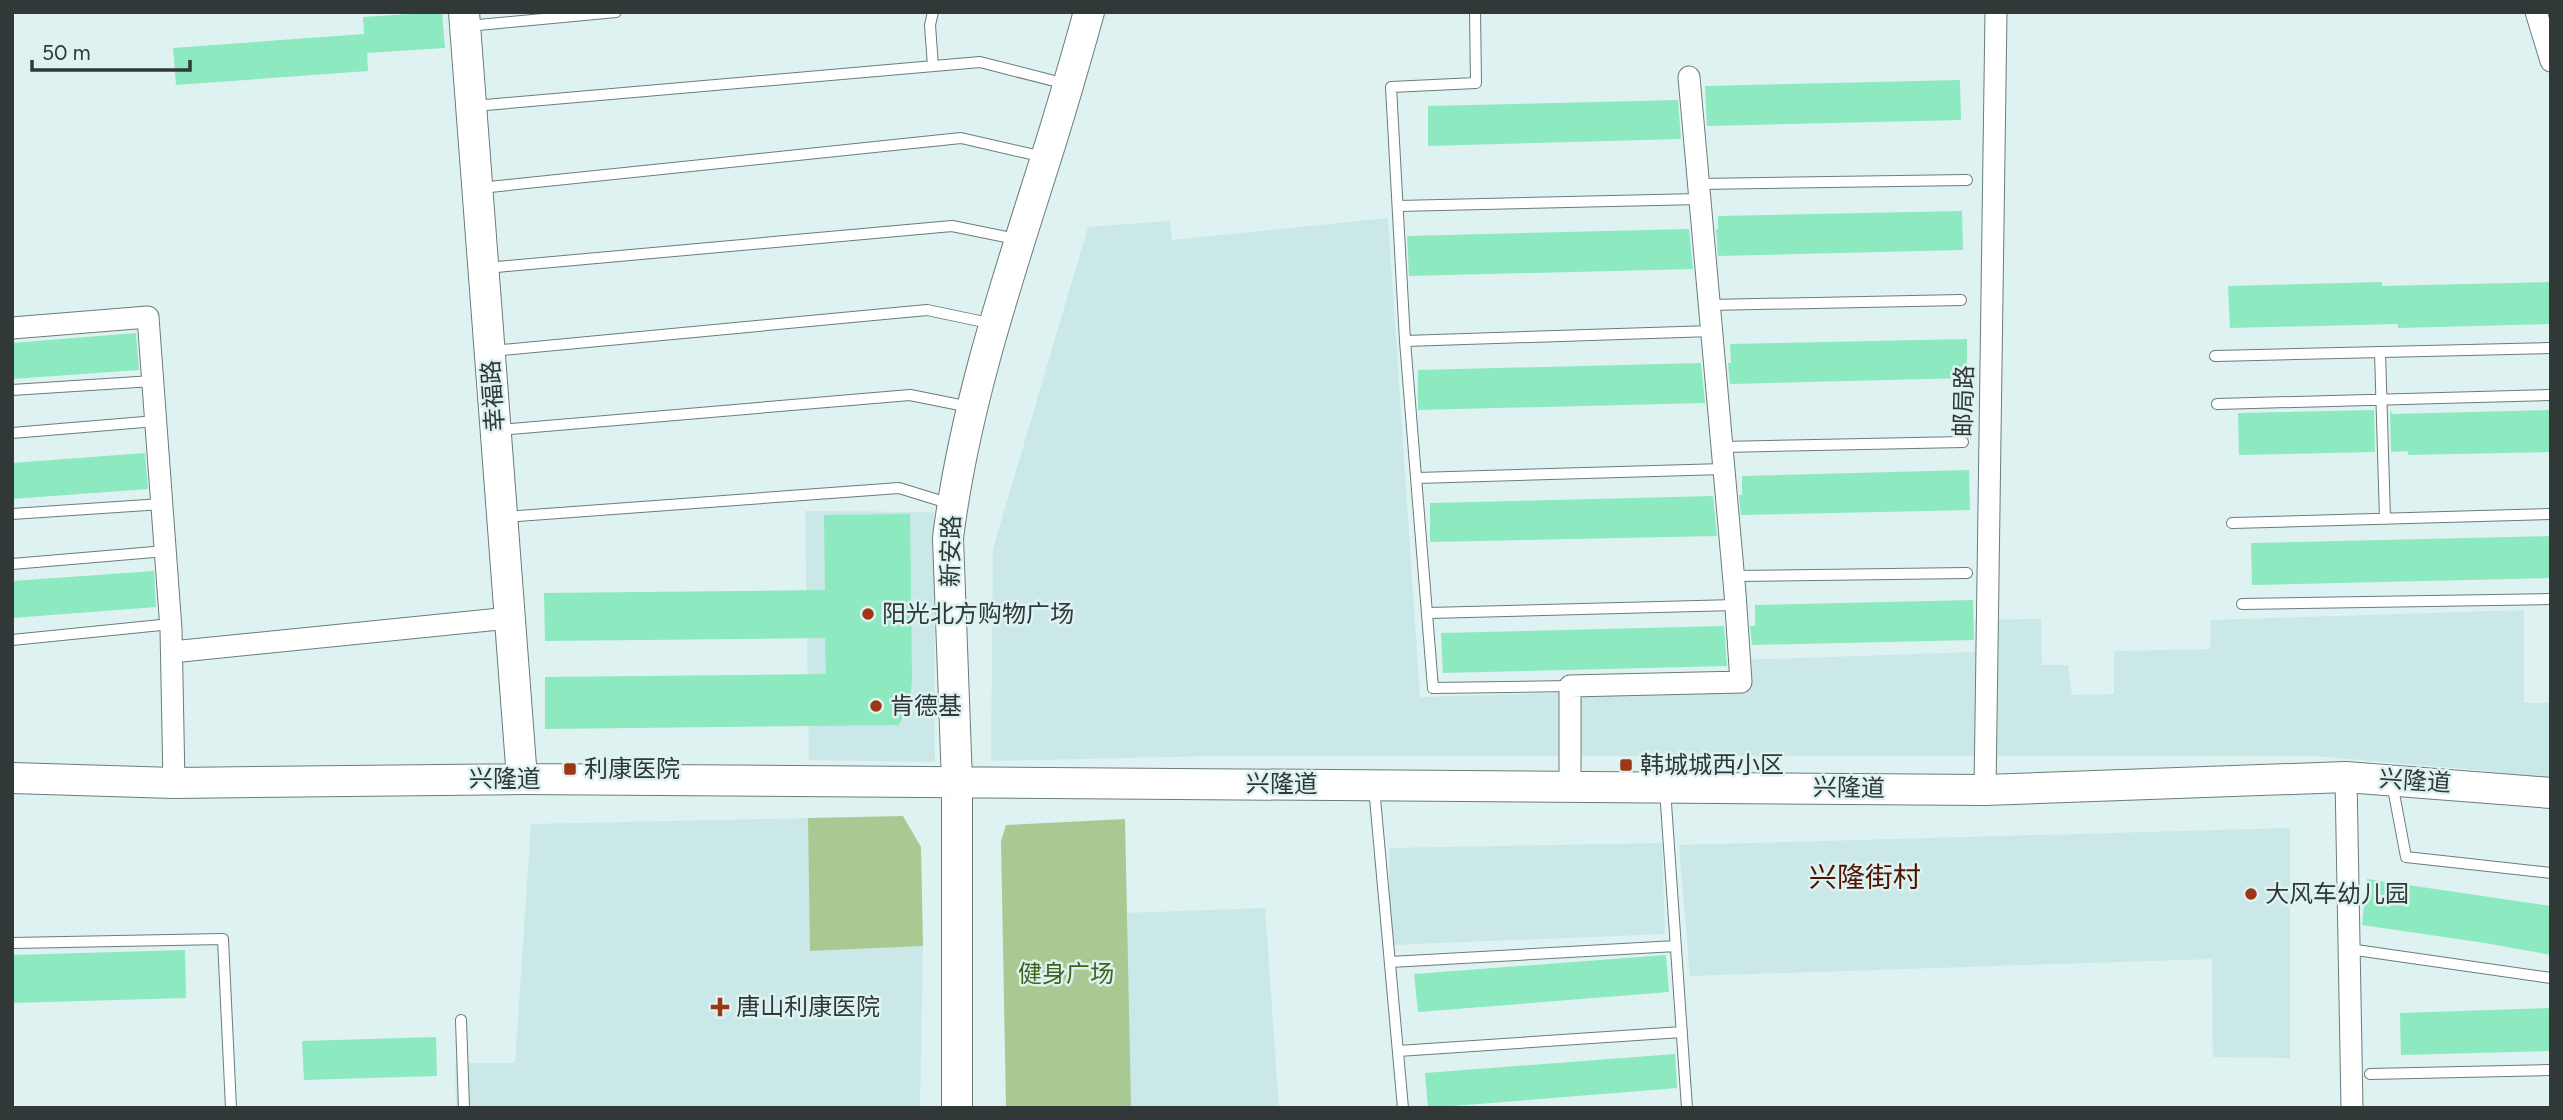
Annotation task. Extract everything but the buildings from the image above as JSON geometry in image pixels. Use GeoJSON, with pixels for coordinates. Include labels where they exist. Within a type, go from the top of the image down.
{"type":"FeatureCollection","features":[{"type":"Feature","properties":{"kind":"main road","name":"新安路"},"geometry":{"type":"LineString","coordinates":[[957,1108],[964,782],[948,538],[952,504],[972,407],[994,324],[1089,12]]}},
{"type":"Feature","properties":{"kind":"main road","name":"新安路"},"geometry":{"type":"LineString","coordinates":[[971,1108],[964,782],[964,551],[968,504],[994,389],[1105,12]]}},
{"type":"Feature","properties":{"kind":"main road","name":"幸福路"},"geometry":{"type":"LineString","coordinates":[[465,19],[522,779]]}},
{"type":"Feature","properties":{"kind":"main road","name":"兴隆道"},"geometry":{"type":"LineString","coordinates":[[12,778],[174,783],[522,779],[1985,790],[2346,777],[2551,793]]}},
{"type":"Feature","properties":{"kind":"street","name":"邮局路"},"geometry":{"type":"LineString","coordinates":[[1985,790],[1996,12]]}},
{"type":"Feature","properties":{"kind":"street"},"geometry":{"type":"LineString","coordinates":[[2536,12],[2551,61]]}},
{"type":"Feature","properties":{"kind":"street"},"geometry":{"type":"LineString","coordinates":[[1570,786],[1570,686],[1741,682],[1689,76]]}},
{"type":"Feature","properties":{"kind":"street"},"geometry":{"type":"LineString","coordinates":[[12,328],[148,317],[171,624],[174,783]]}},
{"type":"Feature","properties":{"kind":"street"},"geometry":{"type":"LineString","coordinates":[[172,652],[510,618]]}},
{"type":"Feature","properties":{"kind":"street"},"geometry":{"type":"LineString","coordinates":[[2346,777],[2352,1108]]}},
{"type":"Feature","properties":{"kind":"lane"},"geometry":{"type":"LineString","coordinates":[[465,19],[616,12]]}},
{"type":"Feature","properties":{"kind":"lane"},"geometry":{"type":"LineString","coordinates":[[933,12],[930,25],[933,66]]}},
{"type":"Feature","properties":{"kind":"lane"},"geometry":{"type":"LineString","coordinates":[[1475,12],[1476,83],[1391,87],[1405,341],[1433,688],[1570,686]]}},
{"type":"Feature","properties":{"kind":"lane"},"geometry":{"type":"LineString","coordinates":[[471,106],[981,62],[1068,85]]}},
{"type":"Feature","properties":{"kind":"lane"},"geometry":{"type":"LineString","coordinates":[[477,188],[961,138],[1046,157]]}},
{"type":"Feature","properties":{"kind":"lane"},"geometry":{"type":"LineString","coordinates":[[1398,206],[1967,180]]}},
{"type":"Feature","properties":{"kind":"lane"},"geometry":{"type":"LineString","coordinates":[[483,268],[952,226],[1020,240]]}},
{"type":"Feature","properties":{"kind":"lane"},"geometry":{"type":"LineString","coordinates":[[1709,305],[1961,300]]}},
{"type":"Feature","properties":{"kind":"lane"},"geometry":{"type":"LineString","coordinates":[[489,351],[927,310],[994,324]]}},
{"type":"Feature","properties":{"kind":"lane"},"geometry":{"type":"LineString","coordinates":[[1405,341],[1712,331]]}},
{"type":"Feature","properties":{"kind":"lane"},"geometry":{"type":"LineString","coordinates":[[2215,356],[2551,348]]}},
{"type":"Feature","properties":{"kind":"lane"},"geometry":{"type":"LineString","coordinates":[[2380,352],[2385,519]]}},
{"type":"Feature","properties":{"kind":"lane"},"geometry":{"type":"LineString","coordinates":[[12,390],[153,380]]}},
{"type":"Feature","properties":{"kind":"lane"},"geometry":{"type":"LineString","coordinates":[[496,430],[910,395],[972,407]]}},
{"type":"Feature","properties":{"kind":"lane"},"geometry":{"type":"LineString","coordinates":[[2217,404],[2551,395]]}},
{"type":"Feature","properties":{"kind":"lane"},"geometry":{"type":"LineString","coordinates":[[12,433],[156,421]]}},
{"type":"Feature","properties":{"kind":"lane"},"geometry":{"type":"LineString","coordinates":[[1722,447],[1964,442]]}},
{"type":"Feature","properties":{"kind":"lane"},"geometry":{"type":"LineString","coordinates":[[1417,478],[1724,469]]}},
{"type":"Feature","properties":{"kind":"lane"},"geometry":{"type":"LineString","coordinates":[[502,517],[899,488],[952,504]]}},
{"type":"Feature","properties":{"kind":"lane"},"geometry":{"type":"LineString","coordinates":[[12,514],[162,505]]}},
{"type":"Feature","properties":{"kind":"lane"},"geometry":{"type":"LineString","coordinates":[[2232,523],[2551,514]]}},
{"type":"Feature","properties":{"kind":"lane"},"geometry":{"type":"LineString","coordinates":[[12,564],[166,551]]}},
{"type":"Feature","properties":{"kind":"lane"},"geometry":{"type":"LineString","coordinates":[[1733,576],[1967,573]]}},
{"type":"Feature","properties":{"kind":"lane"},"geometry":{"type":"LineString","coordinates":[[2242,604],[2551,599]]}},
{"type":"Feature","properties":{"kind":"lane"},"geometry":{"type":"LineString","coordinates":[[1429,613],[1736,605]]}},
{"type":"Feature","properties":{"kind":"lane"},"geometry":{"type":"LineString","coordinates":[[12,640],[171,624]]}},
{"type":"Feature","properties":{"kind":"lane"},"geometry":{"type":"LineString","coordinates":[[2391,780],[2406,857],[2551,873]]}},
{"type":"Feature","properties":{"kind":"lane"},"geometry":{"type":"LineString","coordinates":[[1374,784],[1404,1108]]}},
{"type":"Feature","properties":{"kind":"lane"},"geometry":{"type":"LineString","coordinates":[[1665,786],[1687,1108]]}},
{"type":"Feature","properties":{"kind":"lane"},"geometry":{"type":"LineString","coordinates":[[12,943],[223,939],[232,1108]]}},
{"type":"Feature","properties":{"kind":"lane"},"geometry":{"type":"LineString","coordinates":[[1390,962],[1676,946]]}},
{"type":"Feature","properties":{"kind":"lane"},"geometry":{"type":"LineString","coordinates":[[2349,949],[2551,978]]}},
{"type":"Feature","properties":{"kind":"lane"},"geometry":{"type":"LineString","coordinates":[[461,1020],[464,1108]]}},
{"type":"Feature","properties":{"kind":"lane"},"geometry":{"type":"LineString","coordinates":[[1398,1051],[1682,1032]]}},
{"type":"Feature","properties":{"kind":"lane"},"geometry":{"type":"LineString","coordinates":[[2370,1074],[2551,1070]]}},
{"type":"Feature","properties":{"kind":"shaded area"},"geometry":{"type":"Polygon","coordinates":[[[1388,218],[1420,697],[1737,688],[1739,660],[1975,652],[1975,620],[2041,619],[2042,665],[2068,665],[2072,695],[2114,694],[2114,651],[2210,649],[2211,620],[2524,610],[2524,703],[2551,703],[2551,780],[2478,770],[2314,756],[1213,756],[991,761],[993,549],[1088,227],[1170,221],[1172,240],[1388,218]]]}},
{"type":"Feature","properties":{"kind":"shaded area","name":"阳光北方购物广场"},"geometry":{"type":"Polygon","coordinates":[[[805,511],[934,512],[935,762],[809,760],[805,511]]]}},
{"type":"Feature","properties":{"kind":"shaded area","name":"唐山利康医院"},"geometry":{"type":"Polygon","coordinates":[[[808,818],[811,951],[923,946],[920,1108],[456,1108],[455,1063],[515,1063],[531,824],[808,818]]]}},
{"type":"Feature","properties":{"kind":"shaded area"},"geometry":{"type":"Polygon","coordinates":[[[2290,828],[2290,1058],[2213,1057],[2212,959],[1690,976],[1679,845],[2290,828]]]}},
{"type":"Feature","properties":{"kind":"shaded area"},"geometry":{"type":"Polygon","coordinates":[[[1662,843],[1665,934],[1391,945],[1389,848],[1662,843]]]}},
{"type":"Feature","properties":{"kind":"shaded area"},"geometry":{"type":"Polygon","coordinates":[[[1265,908],[1279,1108],[1129,1108],[1124,913],[1265,908]]]}},
{"type":"Feature","properties":{"kind":"green space"},"geometry":{"type":"Polygon","coordinates":[[[903,816],[921,847],[923,946],[810,951],[808,818],[903,816]]]}},
{"type":"Feature","properties":{"kind":"green space","name":"健身广场"},"geometry":{"type":"Polygon","coordinates":[[[1125,819],[1131,1108],[1006,1108],[1001,841],[1006,825],[1125,819]]]}},
{"type":"Feature","properties":{"kind":"place","name":"阳光北方购物广场"},"geometry":{"type":"Point","coordinates":[868,614]}},
{"type":"Feature","properties":{"kind":"place","name":"肯德基"},"geometry":{"type":"Point","coordinates":[876,706]}},
{"type":"Feature","properties":{"kind":"place","name":"韩城城西小区"},"geometry":{"type":"Point","coordinates":[1626,765]}},
{"type":"Feature","properties":{"kind":"place","name":"利康医院"},"geometry":{"type":"Point","coordinates":[570,769]}},
{"type":"Feature","properties":{"kind":"place","name":"大风车幼儿园"},"geometry":{"type":"Point","coordinates":[2251,894]}},
{"type":"Feature","properties":{"kind":"place","name":"唐山利康医院"},"geometry":{"type":"Point","coordinates":[720,1007]}},
{"type":"Feature","properties":{"kind":"district","name":"兴隆街村"},"geometry":{"type":"Point","coordinates":[1865,877]}}]}
